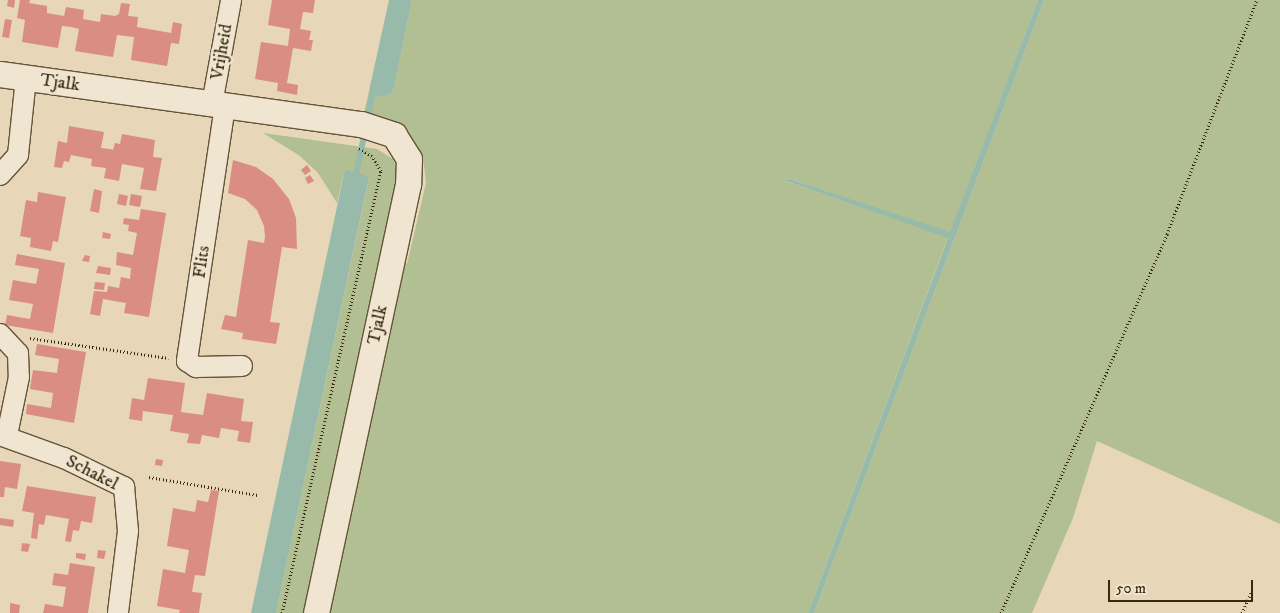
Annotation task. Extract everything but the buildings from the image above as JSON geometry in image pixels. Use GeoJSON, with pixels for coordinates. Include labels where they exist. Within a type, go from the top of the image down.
{"type":"FeatureCollection","features":[{"type":"Feature","properties":{"kind":"street","name":"Vrijheid"},"geometry":{"type":"LineString","coordinates":[[219,105],[231,0]]}},
{"type":"Feature","properties":{"kind":"street","name":"Tjalk"},"geometry":{"type":"LineString","coordinates":[[0,74],[360,124],[394,135],[409,159],[408,184],[316,613]]}},
{"type":"Feature","properties":{"kind":"street"},"geometry":{"type":"LineString","coordinates":[[0,175],[18,155],[26,78]]}},
{"type":"Feature","properties":{"kind":"street","name":"Flits"},"geometry":{"type":"LineString","coordinates":[[187,361],[219,105]]}},
{"type":"Feature","properties":{"kind":"street"},"geometry":{"type":"LineString","coordinates":[[0,334],[18,353],[19,377],[3,435]]}},
{"type":"Feature","properties":{"kind":"street"},"geometry":{"type":"LineString","coordinates":[[187,361],[196,367],[242,366]]}},
{"type":"Feature","properties":{"kind":"street","name":"Schakel"},"geometry":{"type":"LineString","coordinates":[[3,435],[64,458],[124,487],[128,532],[118,613]]}},
{"type":"Feature","properties":{"kind":"path"},"geometry":{"type":"LineString","coordinates":[[1001,613],[1167,234],[1257,0]]}},
{"type":"Feature","properties":{"kind":"path","name":"Tjalk"},"geometry":{"type":"LineString","coordinates":[[282,613],[381,170],[372,156],[356,147]]}},
{"type":"Feature","properties":{"kind":"path"},"geometry":{"type":"LineString","coordinates":[[18,353],[30,337],[187,361]]}},
{"type":"Feature","properties":{"kind":"path"},"geometry":{"type":"LineString","coordinates":[[149,477],[258,495]]}},
{"type":"Feature","properties":{"kind":"path"},"geometry":{"type":"LineString","coordinates":[[1242,613],[1252,591]]}},
{"type":"Feature","properties":{"kind":"shaded area"},"geometry":{"type":"Polygon","coordinates":[[[389,0],[412,0],[393,92],[386,96],[377,97],[369,91],[389,0]]]}},
{"type":"Feature","properties":{"kind":"shaded area"},"geometry":{"type":"Polygon","coordinates":[[[412,0],[1038,0],[950,233],[793,180],[785,181],[948,237],[808,613],[327,613],[403,262],[407,264],[426,183],[424,165],[410,138],[361,126],[369,91],[377,97],[386,96],[393,92],[412,0]]]}},
{"type":"Feature","properties":{"kind":"shaded area"},"geometry":{"type":"Polygon","coordinates":[[[1038,0],[1044,0],[814,613],[808,613],[948,238],[783,180],[793,180],[950,232],[1038,0]]]}},
{"type":"Feature","properties":{"kind":"shaded area"},"geometry":{"type":"Polygon","coordinates":[[[1044,0],[1280,0],[1280,524],[1097,441],[1073,518],[1032,613],[814,613],[1044,0]]]}},
{"type":"Feature","properties":{"kind":"shaded area"},"geometry":{"type":"Polygon","coordinates":[[[263,133],[377,149],[393,159],[402,180],[306,613],[276,613],[369,178],[345,169],[337,203],[318,173],[300,156],[263,133]]]}},
{"type":"Feature","properties":{"kind":"shaded area"},"geometry":{"type":"Polygon","coordinates":[[[345,169],[369,177],[276,613],[251,613],[345,169]]]}},
{"type":"Feature","properties":{"kind":"waterway"},"geometry":{"type":"LineString","coordinates":[[367,120],[374,88]]}},
{"type":"Feature","properties":{"kind":"waterway"},"geometry":{"type":"LineString","coordinates":[[355,179],[365,132]]}}]}
